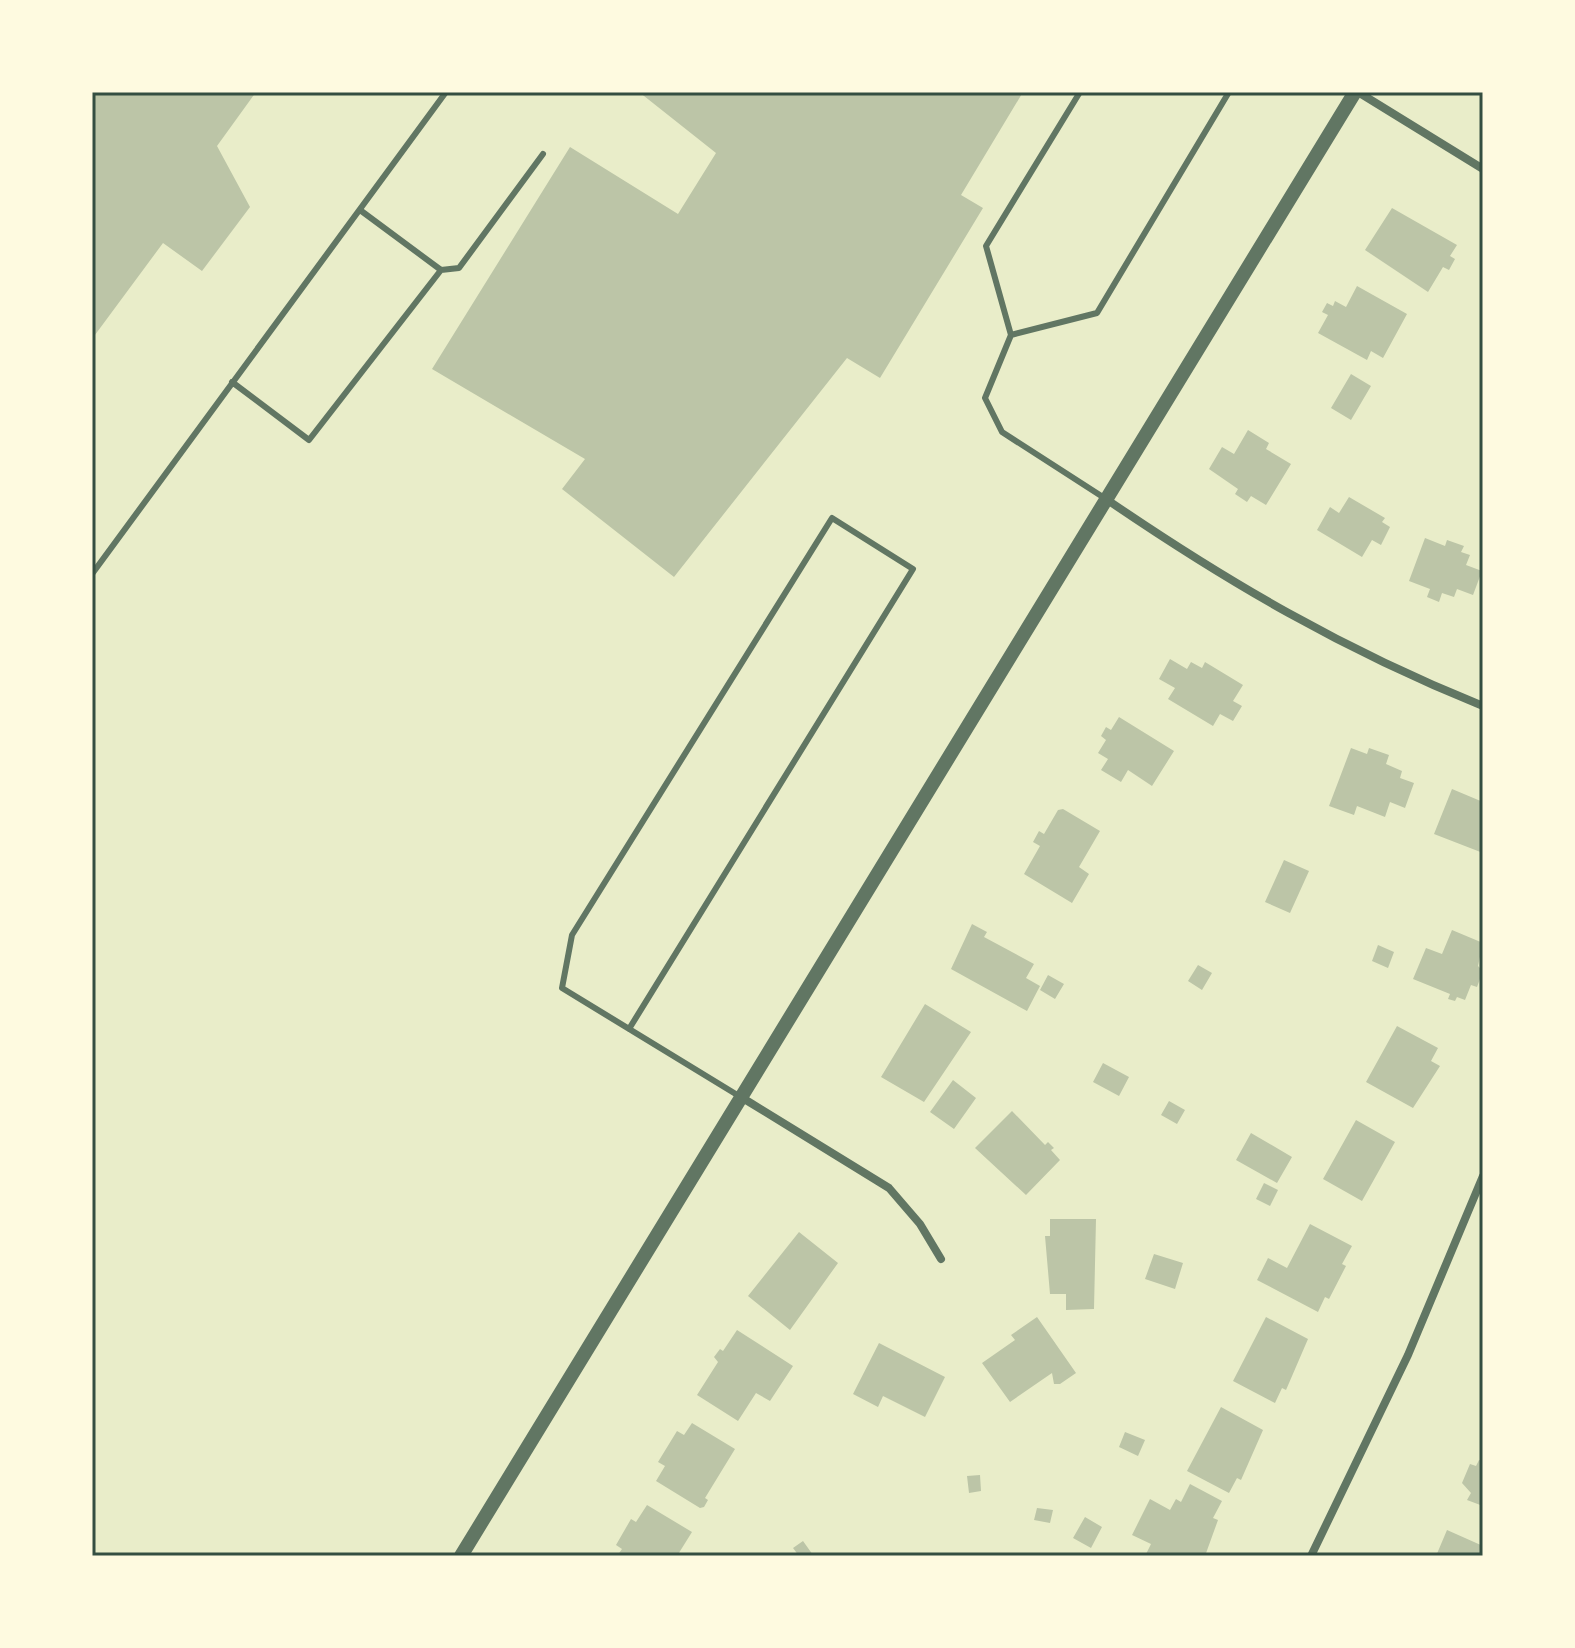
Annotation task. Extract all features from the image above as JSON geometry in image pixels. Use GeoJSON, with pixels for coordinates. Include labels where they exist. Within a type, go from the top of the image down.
{"type":"FeatureCollection","features":[{"type":"Feature","properties":{"kind":"street"},"geometry":{"type":"LineString","coordinates":[[461,1556],[1357,92],[1483,169]]}},
{"type":"Feature","properties":{"kind":"street"},"geometry":{"type":"LineString","coordinates":[[1106,499],[1247,592],[1345,646],[1483,706]]}},
{"type":"Feature","properties":{"kind":"street"},"geometry":{"type":"LineString","coordinates":[[741,1097],[889,1188],[920,1224],[941,1259]]}},
{"type":"Feature","properties":{"kind":"street"},"geometry":{"type":"LineString","coordinates":[[1311,1556],[1408,1355],[1483,1176]]}},
{"type":"Feature","properties":{"kind":"lane"},"geometry":{"type":"LineString","coordinates":[[92,574],[446,92]]}},
{"type":"Feature","properties":{"kind":"lane"},"geometry":{"type":"LineString","coordinates":[[1080,92],[986,246],[1011,335],[985,398],[1002,432],[1106,499]]}},
{"type":"Feature","properties":{"kind":"lane"},"geometry":{"type":"LineString","coordinates":[[1011,335],[1097,313],[1229,92]]}},
{"type":"Feature","properties":{"kind":"lane"},"geometry":{"type":"LineString","coordinates":[[360,210],[441,270],[459,268],[543,154]]}},
{"type":"Feature","properties":{"kind":"lane"},"geometry":{"type":"LineString","coordinates":[[232,382],[309,440],[441,270]]}},
{"type":"Feature","properties":{"kind":"lane"},"geometry":{"type":"LineString","coordinates":[[629,1029],[913,569],[832,518],[572,935],[562,988],[629,1029],[741,1097]]}},
{"type":"Feature","properties":{"kind":"building"},"geometry":{"type":"Polygon","coordinates":[[[92,92],[256,92],[217,146],[250,207],[202,271],[163,243],[92,339],[92,92]]]}},
{"type":"Feature","properties":{"kind":"building"},"geometry":{"type":"Polygon","coordinates":[[[639,92],[1023,92],[961,195],[983,208],[880,378],[847,358],[674,577],[562,489],[585,459],[432,369],[570,147],[678,214],[716,153],[639,92]]]}},
{"type":"Feature","properties":{"kind":"building"},"geometry":{"type":"Polygon","coordinates":[[[1392,208],[1457,245],[1450,256],[1455,259],[1449,270],[1443,267],[1428,292],[1365,250],[1392,208]]]}},
{"type":"Feature","properties":{"kind":"building"},"geometry":{"type":"Polygon","coordinates":[[[1357,286],[1407,314],[1383,358],[1371,351],[1367,360],[1318,333],[1328,315],[1322,312],[1327,303],[1333,306],[1335,301],[1346,307],[1357,286]]]}},
{"type":"Feature","properties":{"kind":"building"},"geometry":{"type":"Polygon","coordinates":[[[1351,374],[1371,386],[1351,420],[1331,408],[1351,374]]]}},
{"type":"Feature","properties":{"kind":"building"},"geometry":{"type":"Polygon","coordinates":[[[1248,430],[1269,443],[1266,449],[1291,464],[1266,505],[1251,496],[1247,502],[1235,494],[1238,489],[1209,469],[1222,447],[1234,454],[1248,430]]]}},
{"type":"Feature","properties":{"kind":"building"},"geometry":{"type":"Polygon","coordinates":[[[1349,497],[1385,518],[1382,522],[1390,527],[1381,545],[1372,540],[1362,557],[1317,530],[1330,507],[1339,513],[1349,497]]]}},
{"type":"Feature","properties":{"kind":"building"},"geometry":{"type":"Polygon","coordinates":[[[1425,538],[1445,546],[1447,540],[1464,546],[1461,552],[1470,555],[1466,565],[1482,571],[1473,595],[1457,589],[1454,597],[1442,593],[1439,602],[1427,597],[1430,589],[1409,581],[1425,538]]]}},
{"type":"Feature","properties":{"kind":"building"},"geometry":{"type":"Polygon","coordinates":[[[1170,659],[1187,669],[1191,662],[1202,668],[1205,662],[1243,685],[1233,701],[1242,706],[1233,721],[1220,714],[1213,726],[1168,699],[1175,688],[1159,679],[1170,659]]]}},
{"type":"Feature","properties":{"kind":"building"},"geometry":{"type":"Polygon","coordinates":[[[1119,717],[1174,751],[1152,786],[1128,770],[1121,782],[1101,770],[1108,759],[1098,753],[1106,740],[1101,736],[1106,727],[1111,730],[1119,717]]]}},
{"type":"Feature","properties":{"kind":"building"},"geometry":{"type":"Polygon","coordinates":[[[1351,748],[1367,754],[1369,748],[1389,755],[1386,764],[1402,771],[1400,778],[1414,783],[1405,808],[1390,802],[1385,817],[1357,806],[1354,815],[1329,806],[1351,748]]]}},
{"type":"Feature","properties":{"kind":"building"},"geometry":{"type":"Polygon","coordinates":[[[1452,789],[1483,802],[1483,853],[1434,834],[1452,789]]]}},
{"type":"Feature","properties":{"kind":"building"},"geometry":{"type":"Polygon","coordinates":[[[1063,809],[1100,831],[1079,867],[1089,874],[1072,903],[1024,874],[1040,846],[1033,842],[1039,831],[1044,834],[1058,810],[1063,809]]]}},
{"type":"Feature","properties":{"kind":"building"},"geometry":{"type":"Polygon","coordinates":[[[1284,860],[1309,871],[1290,913],[1265,902],[1284,860]]]}},
{"type":"Feature","properties":{"kind":"building"},"geometry":{"type":"Polygon","coordinates":[[[972,924],[987,932],[984,937],[1034,964],[1026,978],[1040,986],[1027,1011],[951,969],[972,924]]]}},
{"type":"Feature","properties":{"kind":"building"},"geometry":{"type":"Polygon","coordinates":[[[1452,930],[1483,943],[1478,966],[1483,971],[1477,987],[1471,985],[1465,1000],[1457,997],[1455,1001],[1448,999],[1450,994],[1413,979],[1426,948],[1442,954],[1452,930]]]}},
{"type":"Feature","properties":{"kind":"building"},"geometry":{"type":"Polygon","coordinates":[[[1378,945],[1394,952],[1388,968],[1372,961],[1378,945]]]}},
{"type":"Feature","properties":{"kind":"building"},"geometry":{"type":"Polygon","coordinates":[[[1198,965],[1212,973],[1202,990],[1188,981],[1198,965]]]}},
{"type":"Feature","properties":{"kind":"building"},"geometry":{"type":"Polygon","coordinates":[[[1048,975],[1064,984],[1055,999],[1040,990],[1048,975]]]}},
{"type":"Feature","properties":{"kind":"building"},"geometry":{"type":"Polygon","coordinates":[[[925,1004],[971,1032],[924,1102],[881,1077],[925,1004]]]}},
{"type":"Feature","properties":{"kind":"building"},"geometry":{"type":"Polygon","coordinates":[[[1397,1026],[1438,1048],[1431,1061],[1440,1066],[1413,1108],[1366,1082],[1397,1026]]]}},
{"type":"Feature","properties":{"kind":"building"},"geometry":{"type":"Polygon","coordinates":[[[1103,1063],[1129,1077],[1119,1096],[1093,1082],[1103,1063]]]}},
{"type":"Feature","properties":{"kind":"building"},"geometry":{"type":"Polygon","coordinates":[[[953,1080],[976,1098],[954,1129],[930,1112],[953,1080]]]}},
{"type":"Feature","properties":{"kind":"building"},"geometry":{"type":"Polygon","coordinates":[[[1169,1101],[1185,1110],[1177,1124],[1161,1115],[1169,1101]]]}},
{"type":"Feature","properties":{"kind":"building"},"geometry":{"type":"Polygon","coordinates":[[[1012,1111],[1045,1145],[1048,1142],[1054,1148],[1051,1150],[1060,1160],[1026,1195],[975,1148],[1012,1111]]]}},
{"type":"Feature","properties":{"kind":"building"},"geometry":{"type":"Polygon","coordinates":[[[1356,1120],[1395,1142],[1362,1201],[1323,1179],[1356,1120]]]}},
{"type":"Feature","properties":{"kind":"building"},"geometry":{"type":"Polygon","coordinates":[[[1251,1133],[1292,1157],[1277,1183],[1236,1160],[1251,1133]]]}},
{"type":"Feature","properties":{"kind":"building"},"geometry":{"type":"Polygon","coordinates":[[[1264,1183],[1278,1190],[1270,1206],[1256,1199],[1264,1183]]]}},
{"type":"Feature","properties":{"kind":"building"},"geometry":{"type":"Polygon","coordinates":[[[1050,1219],[1096,1219],[1094,1309],[1066,1310],[1066,1294],[1050,1294],[1045,1236],[1050,1236],[1050,1219]]]}},
{"type":"Feature","properties":{"kind":"building"},"geometry":{"type":"Polygon","coordinates":[[[1310,1224],[1352,1246],[1342,1264],[1346,1266],[1329,1299],[1325,1297],[1318,1312],[1257,1280],[1268,1258],[1287,1268],[1310,1224]]]}},
{"type":"Feature","properties":{"kind":"building"},"geometry":{"type":"Polygon","coordinates":[[[799,1232],[838,1263],[790,1330],[748,1296],[799,1232]]]}},
{"type":"Feature","properties":{"kind":"building"},"geometry":{"type":"Polygon","coordinates":[[[1154,1254],[1183,1263],[1175,1289],[1145,1279],[1154,1254]]]}},
{"type":"Feature","properties":{"kind":"building"},"geometry":{"type":"Polygon","coordinates":[[[1037,1317],[1076,1373],[1060,1384],[1054,1384],[1052,1373],[1010,1402],[982,1363],[1015,1340],[1011,1335],[1037,1317]]]}},
{"type":"Feature","properties":{"kind":"building"},"geometry":{"type":"Polygon","coordinates":[[[1266,1317],[1308,1339],[1286,1390],[1282,1388],[1275,1403],[1233,1381],[1266,1317]]]}},
{"type":"Feature","properties":{"kind":"building"},"geometry":{"type":"Polygon","coordinates":[[[737,1330],[793,1366],[770,1401],[756,1393],[738,1421],[697,1395],[718,1362],[714,1357],[720,1349],[723,1351],[737,1330]]]}},
{"type":"Feature","properties":{"kind":"building"},"geometry":{"type":"Polygon","coordinates":[[[879,1343],[945,1377],[925,1417],[883,1396],[878,1407],[853,1394],[879,1343]]]}},
{"type":"Feature","properties":{"kind":"building"},"geometry":{"type":"Polygon","coordinates":[[[1221,1407],[1263,1430],[1241,1480],[1237,1478],[1229,1493],[1187,1471],[1221,1407]]]}},
{"type":"Feature","properties":{"kind":"building"},"geometry":{"type":"Polygon","coordinates":[[[692,1423],[735,1449],[705,1498],[708,1500],[704,1507],[700,1508],[656,1481],[665,1466],[658,1462],[677,1431],[684,1435],[692,1423]]]}},
{"type":"Feature","properties":{"kind":"building"},"geometry":{"type":"Polygon","coordinates":[[[1125,1432],[1145,1440],[1138,1456],[1119,1447],[1125,1432]]]}},
{"type":"Feature","properties":{"kind":"building"},"geometry":{"type":"Polygon","coordinates":[[[1479,1460],[1483,1461],[1483,1506],[1467,1500],[1471,1493],[1462,1483],[1470,1464],[1476,1466],[1479,1460]]]}},
{"type":"Feature","properties":{"kind":"building"},"geometry":{"type":"Polygon","coordinates":[[[980,1475],[981,1491],[969,1493],[967,1476],[980,1475]]]}},
{"type":"Feature","properties":{"kind":"building"},"geometry":{"type":"Polygon","coordinates":[[[1190,1484],[1222,1501],[1213,1518],[1218,1520],[1205,1556],[1145,1556],[1151,1544],[1132,1535],[1150,1499],[1170,1510],[1176,1499],[1181,1502],[1190,1484]]]}},
{"type":"Feature","properties":{"kind":"building"},"geometry":{"type":"Polygon","coordinates":[[[647,1505],[692,1532],[677,1556],[617,1556],[622,1549],[616,1545],[631,1519],[636,1522],[647,1505]]]}},
{"type":"Feature","properties":{"kind":"building"},"geometry":{"type":"Polygon","coordinates":[[[1037,1508],[1053,1510],[1050,1523],[1034,1520],[1037,1508]]]}},
{"type":"Feature","properties":{"kind":"building"},"geometry":{"type":"Polygon","coordinates":[[[1085,1517],[1102,1527],[1091,1548],[1073,1538],[1085,1517]]]}},
{"type":"Feature","properties":{"kind":"building"},"geometry":{"type":"Polygon","coordinates":[[[1447,1530],[1483,1546],[1483,1556],[1436,1556],[1447,1530]]]}},
{"type":"Feature","properties":{"kind":"building"},"geometry":{"type":"Polygon","coordinates":[[[803,1541],[813,1555],[799,1556],[793,1548],[803,1541]]]}}]}
